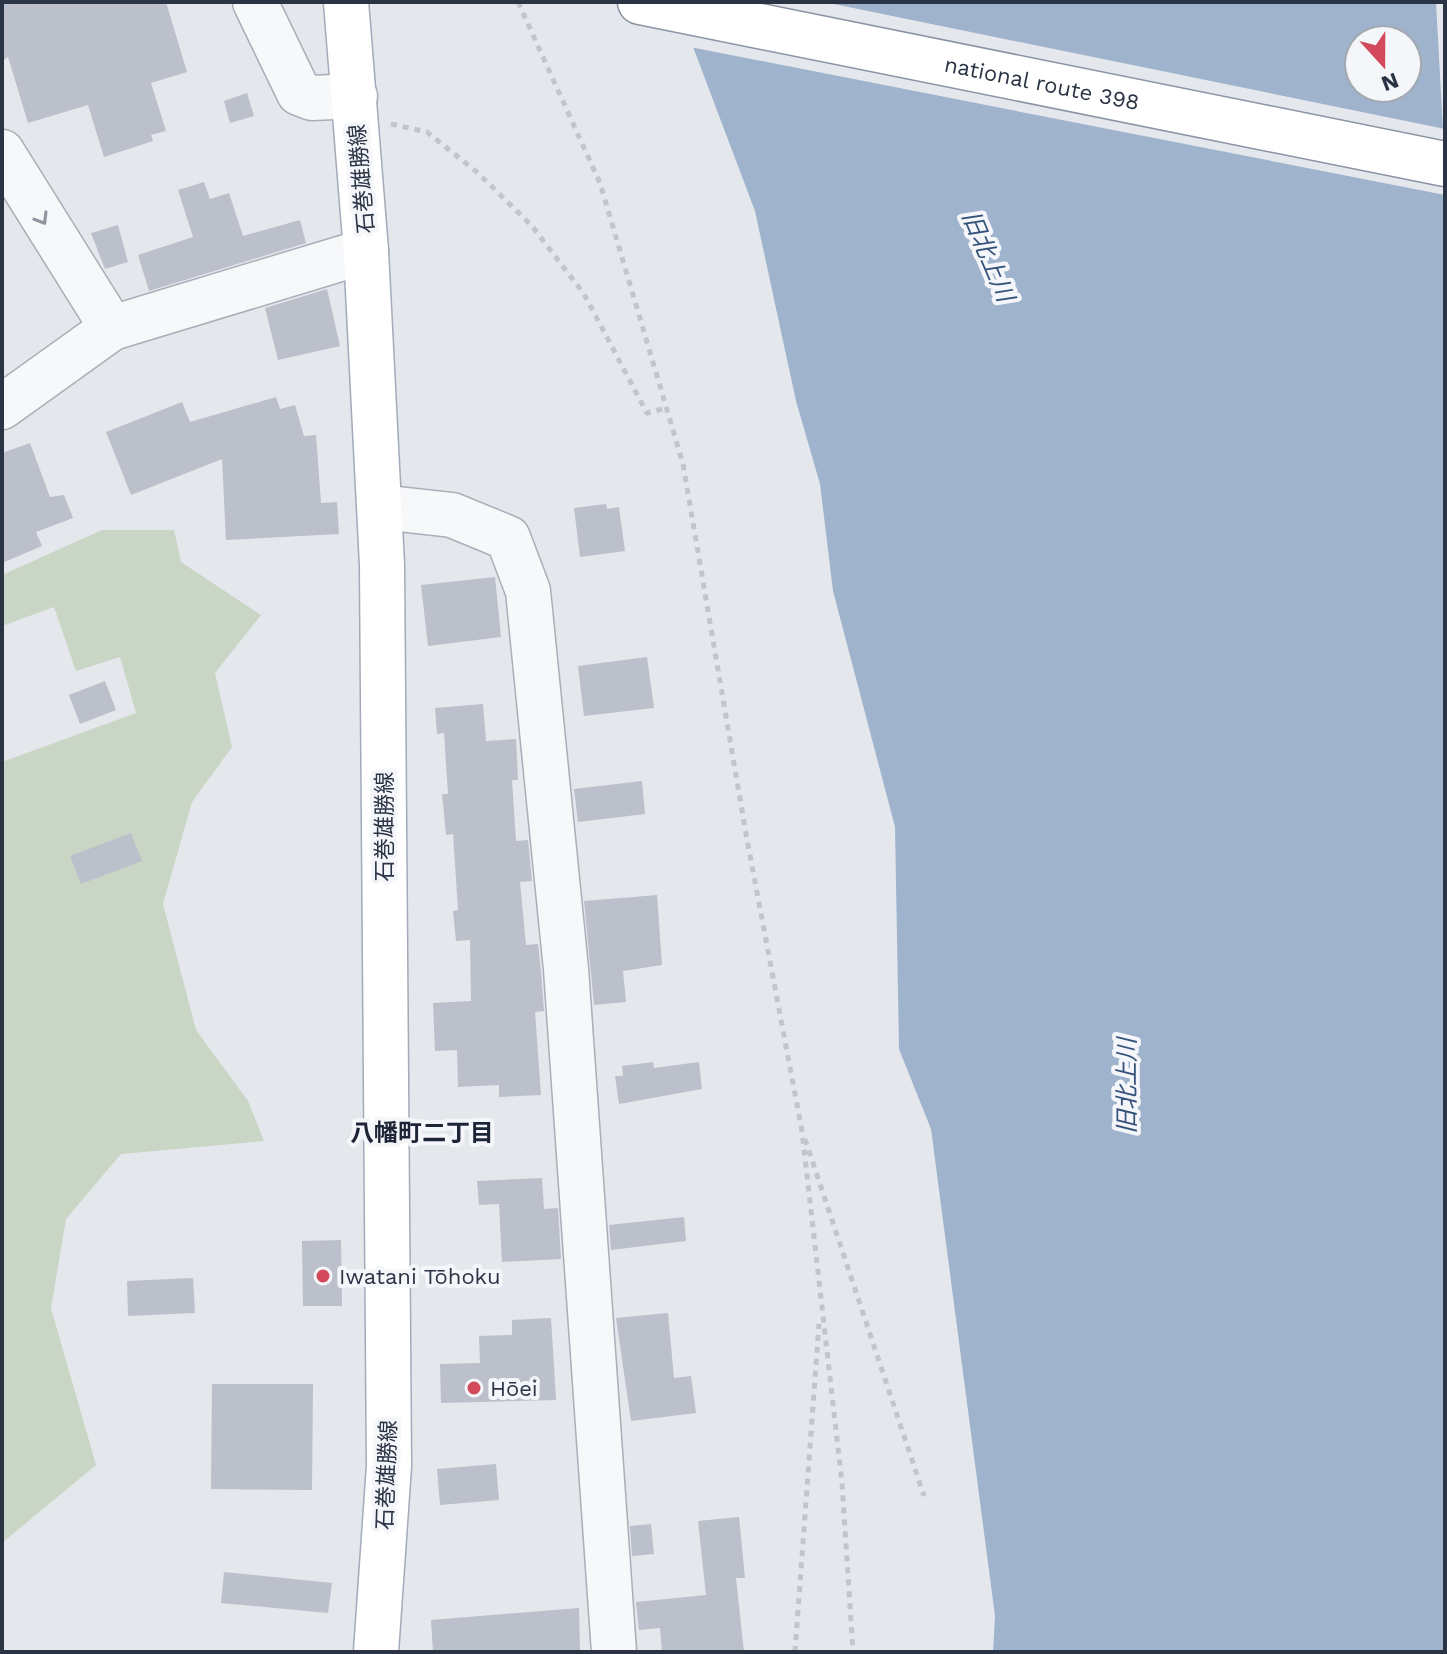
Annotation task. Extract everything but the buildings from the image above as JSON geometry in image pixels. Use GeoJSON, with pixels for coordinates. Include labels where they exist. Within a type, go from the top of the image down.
{"type":"FeatureCollection","features":[{"type":"Feature","properties":{"kind":"main road","name":"石巻雄勝線"},"geometry":{"type":"LineString","coordinates":[[346,2],[366,251],[380,507],[389,1466],[376,1652]]}},
{"type":"Feature","properties":{"kind":"main road","name":"national route 398"},"geometry":{"type":"LineString","coordinates":[[640,2],[1445,164]]}},
{"type":"Feature","properties":{"kind":"street"},"geometry":{"type":"LineString","coordinates":[[255,2],[299,93],[326,98],[355,113]]}},
{"type":"Feature","properties":{"kind":"street"},"geometry":{"type":"LineString","coordinates":[[2,152],[112,328]]}},
{"type":"Feature","properties":{"kind":"street"},"geometry":{"type":"LineString","coordinates":[[2,407],[112,328],[366,251]]}},
{"type":"Feature","properties":{"kind":"street"},"geometry":{"type":"LineString","coordinates":[[380,507],[452,515],[508,538],[528,591],[566,969],[614,1652]]}},
{"type":"Feature","properties":{"kind":"path"},"geometry":{"type":"LineString","coordinates":[[518,2],[600,183],[683,464],[746,834],[802,1131],[820,1311],[842,1483],[853,1652]]}},
{"type":"Feature","properties":{"kind":"path"},"geometry":{"type":"LineString","coordinates":[[355,113],[427,132],[478,173],[532,226],[584,294],[647,413],[666,408]]}},
{"type":"Feature","properties":{"kind":"path"},"geometry":{"type":"LineString","coordinates":[[802,1131],[924,1496]]}},
{"type":"Feature","properties":{"kind":"path"},"geometry":{"type":"LineString","coordinates":[[795,1652],[820,1311]]}},
{"type":"Feature","properties":{"kind":"green space"},"geometry":{"type":"Polygon","coordinates":[[[102,530],[174,530],[181,562],[261,615],[215,673],[232,747],[192,802],[163,904],[196,1030],[248,1101],[264,1141],[121,1154],[66,1219],[51,1308],[96,1465],[2,1543],[2,762],[136,713],[120,657],[76,671],[54,607],[2,626],[2,575],[102,530]]]}},
{"type":"Feature","properties":{"kind":"water","name":"旧北上川"},"geometry":{"type":"Polygon","coordinates":[[[676,2],[1436,2],[1445,167],[1445,1652],[993,1652],[995,1616],[931,1129],[899,1049],[895,827],[833,591],[820,484],[796,401],[755,211],[676,2]]]}},
{"type":"Feature","properties":{"kind":"pier"},"geometry":{"type":"Polygon","coordinates":[[[672,2],[824,2],[1445,129],[1445,195],[690,47],[672,2]]]}},
{"type":"Feature","properties":{"kind":"place","name":"Iwatani Tōhoku"},"geometry":{"type":"Point","coordinates":[323,1276]}},
{"type":"Feature","properties":{"kind":"place","name":"Hōei"},"geometry":{"type":"Point","coordinates":[474,1388]}},
{"type":"Feature","properties":{"kind":"district","name":"八幡町二丁目"},"geometry":{"type":"Point","coordinates":[422,1133]}}]}
